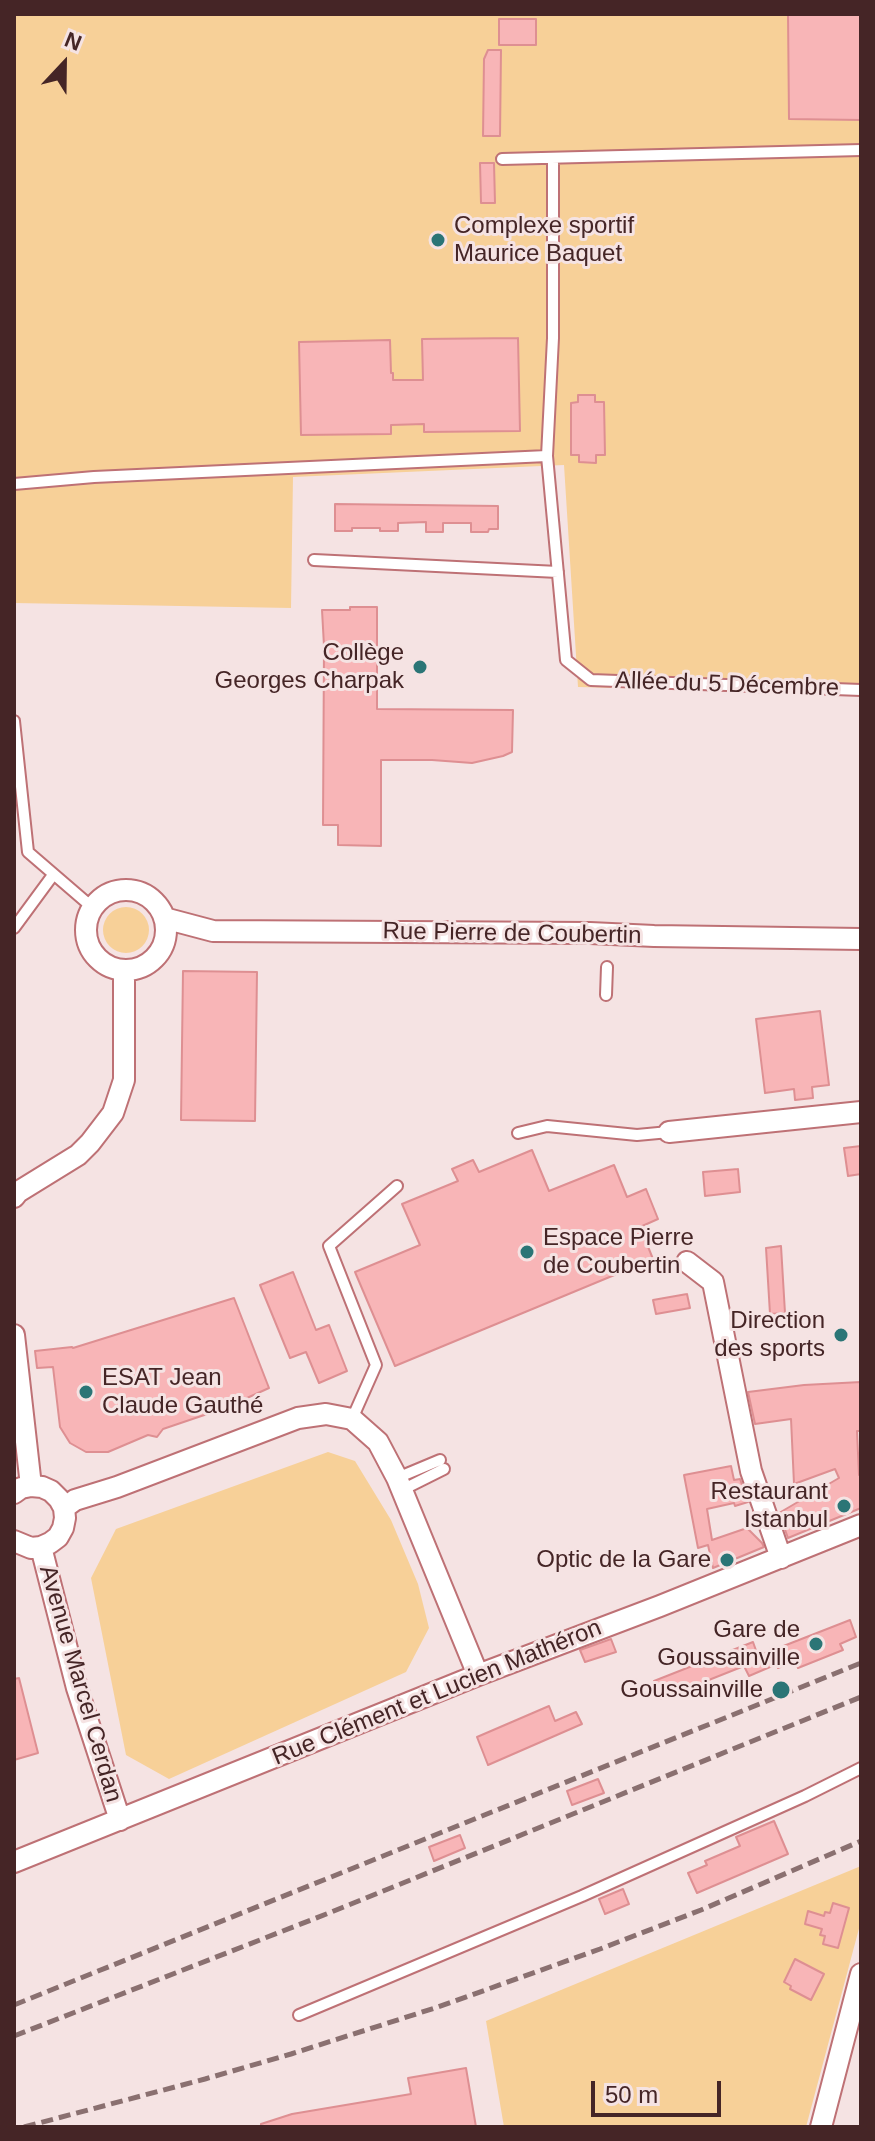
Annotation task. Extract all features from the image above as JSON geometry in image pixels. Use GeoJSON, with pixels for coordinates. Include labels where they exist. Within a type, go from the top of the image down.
{"type":"FeatureCollection","features":[{"type":"Feature","properties":{"kind":"street"},"geometry":{"type":"LineString","coordinates":[[125,890],[138,892],[158,907],[164,918],[164,943],[149,963],[137,969],[112,968],[93,953],[88,943],[86,931],[93,908],[113,893],[125,890]]}},
{"type":"Feature","properties":{"kind":"street","name":"Rue Pierre de Coubertin"},"geometry":{"type":"LineString","coordinates":[[164,918],[213,931],[576,933],[861,939]]}},
{"type":"Feature","properties":{"kind":"street"},"geometry":{"type":"LineString","coordinates":[[14,1197],[78,1155],[113,1113],[124,1080],[124,970]]}},
{"type":"Feature","properties":{"kind":"street"},"geometry":{"type":"LineString","coordinates":[[669,1132],[861,1112]]}},
{"type":"Feature","properties":{"kind":"street"},"geometry":{"type":"LineString","coordinates":[[687,1262],[713,1282],[751,1471],[781,1558]]}},
{"type":"Feature","properties":{"kind":"street"},"geometry":{"type":"LineString","coordinates":[[14,1335],[22,1490],[42,1487],[51,1491],[64,1508],[65,1518],[58,1537],[50,1543],[31,1548],[14,1541]]}},
{"type":"Feature","properties":{"kind":"street"},"geometry":{"type":"LineString","coordinates":[[64,1508],[75,1500],[298,1418],[326,1414],[352,1419],[378,1442],[400,1484],[478,1675]]}},
{"type":"Feature","properties":{"kind":"street","name":"Rue Clément et Lucien Mathéron"},"geometry":{"type":"LineString","coordinates":[[14,1862],[861,1525]]}},
{"type":"Feature","properties":{"kind":"street","name":"Avenue Marcel Cerdan"},"geometry":{"type":"LineString","coordinates":[[41,1547],[77,1688],[120,1820]]}},
{"type":"Feature","properties":{"kind":"street"},"geometry":{"type":"LineString","coordinates":[[821,2127],[861,1974]]}},
{"type":"Feature","properties":{"kind":"lane"},"geometry":{"type":"LineString","coordinates":[[502,159],[861,150]]}},
{"type":"Feature","properties":{"kind":"lane","name":"Allée du 5 Décembre"},"geometry":{"type":"LineString","coordinates":[[553,158],[553,338],[547,456],[566,660],[591,680],[861,690]]}},
{"type":"Feature","properties":{"kind":"lane"},"geometry":{"type":"LineString","coordinates":[[14,484],[94,477],[547,456]]}},
{"type":"Feature","properties":{"kind":"lane"},"geometry":{"type":"LineString","coordinates":[[314,560],[558,572]]}},
{"type":"Feature","properties":{"kind":"lane"},"geometry":{"type":"LineString","coordinates":[[14,721],[28,852],[93,908]]}},
{"type":"Feature","properties":{"kind":"lane"},"geometry":{"type":"LineString","coordinates":[[14,928],[53,875]]}},
{"type":"Feature","properties":{"kind":"lane"},"geometry":{"type":"LineString","coordinates":[[606,995],[607,967]]}},
{"type":"Feature","properties":{"kind":"lane"},"geometry":{"type":"LineString","coordinates":[[518,1133],[547,1126],[637,1135],[669,1132]]}},
{"type":"Feature","properties":{"kind":"lane"},"geometry":{"type":"LineString","coordinates":[[352,1419],[376,1365],[329,1246],[397,1186]]}},
{"type":"Feature","properties":{"kind":"lane"},"geometry":{"type":"LineString","coordinates":[[400,1484],[442,1465]]}},
{"type":"Feature","properties":{"kind":"lane"},"geometry":{"type":"LineString","coordinates":[[299,2015],[582,1896],[861,1768]]}},
{"type":"Feature","properties":{"kind":"shaded area","name":"Complexe sportif Maurice Baquet"},"geometry":{"type":"Polygon","coordinates":[[[14,14],[861,14],[861,694],[578,687],[564,465],[293,477],[291,608],[14,603],[14,14]]]}},
{"type":"Feature","properties":{"kind":"shaded area"},"geometry":{"type":"Polygon","coordinates":[[[126,907],[142,914],[149,930],[142,946],[126,953],[110,946],[103,930],[110,914],[126,907]]]}},
{"type":"Feature","properties":{"kind":"shaded area"},"geometry":{"type":"Polygon","coordinates":[[[328,1452],[355,1461],[391,1520],[418,1584],[429,1628],[406,1672],[169,1779],[126,1755],[91,1578],[116,1529],[328,1452]]]}},
{"type":"Feature","properties":{"kind":"shaded area"},"geometry":{"type":"Polygon","coordinates":[[[861,1866],[861,1921],[806,2127],[504,2127],[486,2021],[861,1866]]]}},
{"type":"Feature","properties":{"kind":"building"},"geometry":{"type":"Polygon","coordinates":[[[788,14],[861,14],[861,120],[789,119],[788,14]]]}},
{"type":"Feature","properties":{"kind":"building"},"geometry":{"type":"Polygon","coordinates":[[[499,19],[536,19],[536,45],[499,45],[499,19]]]}},
{"type":"Feature","properties":{"kind":"building"},"geometry":{"type":"Polygon","coordinates":[[[488,50],[501,50],[500,136],[483,136],[484,59],[488,50]]]}},
{"type":"Feature","properties":{"kind":"building"},"geometry":{"type":"Polygon","coordinates":[[[480,163],[494,163],[495,203],[481,203],[480,163]]]}},
{"type":"Feature","properties":{"kind":"building"},"geometry":{"type":"Polygon","coordinates":[[[518,338],[520,431],[424,432],[424,424],[391,425],[391,434],[301,435],[299,342],[390,340],[393,380],[423,380],[422,339],[518,338]]]}},
{"type":"Feature","properties":{"kind":"building"},"geometry":{"type":"Polygon","coordinates":[[[578,395],[595,395],[595,402],[604,402],[605,455],[596,455],[596,463],[579,462],[579,455],[571,455],[571,403],[578,402],[578,395]]]}},
{"type":"Feature","properties":{"kind":"building"},"geometry":{"type":"Polygon","coordinates":[[[335,504],[498,506],[498,529],[471,532],[471,523],[443,523],[443,532],[426,532],[426,522],[398,523],[398,531],[352,528],[352,531],[335,531],[335,504]]]}},
{"type":"Feature","properties":{"kind":"building"},"geometry":{"type":"Polygon","coordinates":[[[350,607],[377,607],[377,709],[513,710],[512,752],[503,756],[472,763],[381,760],[381,846],[338,845],[338,825],[323,825],[322,610],[350,610],[350,607]]]}},
{"type":"Feature","properties":{"kind":"building"},"geometry":{"type":"Polygon","coordinates":[[[183,971],[257,972],[255,1121],[181,1120],[183,971]]]}},
{"type":"Feature","properties":{"kind":"building"},"geometry":{"type":"Polygon","coordinates":[[[820,1011],[829,1085],[812,1087],[813,1098],[795,1100],[794,1089],[765,1093],[756,1019],[820,1011]]]}},
{"type":"Feature","properties":{"kind":"building"},"geometry":{"type":"Polygon","coordinates":[[[861,1146],[861,1174],[848,1176],[844,1148],[861,1146]]]}},
{"type":"Feature","properties":{"kind":"building","name":"Espace Pierre de Coubertin"},"geometry":{"type":"Polygon","coordinates":[[[532,1150],[549,1191],[614,1165],[627,1197],[646,1189],[658,1219],[640,1227],[653,1259],[395,1366],[355,1272],[420,1245],[402,1204],[458,1181],[452,1169],[473,1160],[479,1172],[532,1150]]]}},
{"type":"Feature","properties":{"kind":"building"},"geometry":{"type":"Polygon","coordinates":[[[738,1169],[740,1192],[705,1196],[703,1172],[738,1169]]]}},
{"type":"Feature","properties":{"kind":"building"},"geometry":{"type":"Polygon","coordinates":[[[781,1246],[785,1313],[770,1314],[766,1248],[781,1246]]]}},
{"type":"Feature","properties":{"kind":"building"},"geometry":{"type":"Polygon","coordinates":[[[293,1272],[316,1330],[329,1325],[347,1371],[319,1383],[306,1352],[290,1358],[260,1285],[293,1272]]]}},
{"type":"Feature","properties":{"kind":"building"},"geometry":{"type":"Polygon","coordinates":[[[687,1294],[690,1308],[656,1314],[653,1300],[687,1294]]]}},
{"type":"Feature","properties":{"kind":"building"},"geometry":{"type":"Polygon","coordinates":[[[234,1298],[269,1388],[225,1408],[163,1429],[157,1437],[148,1435],[108,1452],[86,1452],[70,1443],[60,1427],[53,1367],[37,1368],[35,1351],[73,1348],[234,1298]]]}},
{"type":"Feature","properties":{"kind":"building"},"geometry":{"type":"Polygon","coordinates":[[[861,1382],[861,1431],[857,1431],[861,1508],[788,1538],[779,1513],[839,1478],[835,1469],[794,1484],[791,1419],[755,1424],[748,1392],[861,1382]]]}},
{"type":"Feature","properties":{"kind":"building"},"geometry":{"type":"Polygon","coordinates":[[[731,1466],[734,1480],[740,1479],[748,1502],[707,1509],[712,1540],[747,1528],[764,1547],[713,1568],[708,1545],[698,1548],[684,1475],[731,1466]]]}},
{"type":"Feature","properties":{"kind":"building"},"geometry":{"type":"Polygon","coordinates":[[[850,1620],[856,1637],[840,1644],[843,1650],[798,1668],[795,1661],[778,1668],[777,1664],[749,1676],[744,1666],[661,1699],[654,1681],[753,1642],[758,1656],[850,1620]]]}},
{"type":"Feature","properties":{"kind":"building"},"geometry":{"type":"Polygon","coordinates":[[[611,1639],[616,1652],[585,1662],[580,1650],[611,1639]]]}},
{"type":"Feature","properties":{"kind":"building"},"geometry":{"type":"Polygon","coordinates":[[[19,1678],[38,1753],[14,1760],[14,1679],[19,1678]]]}},
{"type":"Feature","properties":{"kind":"building"},"geometry":{"type":"Polygon","coordinates":[[[549,1706],[555,1721],[576,1712],[582,1724],[488,1765],[477,1737],[549,1706]]]}},
{"type":"Feature","properties":{"kind":"building"},"geometry":{"type":"Polygon","coordinates":[[[598,1779],[604,1793],[572,1805],[567,1791],[598,1779]]]}},
{"type":"Feature","properties":{"kind":"building"},"geometry":{"type":"Polygon","coordinates":[[[774,1821],[788,1854],[697,1893],[688,1873],[707,1865],[705,1861],[740,1846],[736,1837],[774,1821]]]}},
{"type":"Feature","properties":{"kind":"building"},"geometry":{"type":"Polygon","coordinates":[[[460,1835],[465,1848],[434,1861],[429,1847],[460,1835]]]}},
{"type":"Feature","properties":{"kind":"building"},"geometry":{"type":"Polygon","coordinates":[[[623,1889],[629,1904],[605,1914],[599,1899],[623,1889]]]}},
{"type":"Feature","properties":{"kind":"building"},"geometry":{"type":"Polygon","coordinates":[[[833,1903],[849,1908],[838,1948],[823,1944],[825,1936],[820,1935],[822,1929],[805,1924],[808,1911],[824,1916],[825,1912],[830,1913],[833,1903]]]}},
{"type":"Feature","properties":{"kind":"building"},"geometry":{"type":"Polygon","coordinates":[[[795,1959],[824,1974],[811,2000],[790,1989],[791,1986],[784,1982],[795,1959]]]}},
{"type":"Feature","properties":{"kind":"building"},"geometry":{"type":"Polygon","coordinates":[[[466,2068],[476,2127],[261,2127],[261,2124],[292,2114],[411,2094],[408,2078],[466,2068]]]}},
{"type":"Feature","properties":{"kind":"railway"},"geometry":{"type":"LineString","coordinates":[[14,2005],[861,1663]]}},
{"type":"Feature","properties":{"kind":"railway"},"geometry":{"type":"LineString","coordinates":[[14,2036],[329,1913],[861,1697]]}},
{"type":"Feature","properties":{"kind":"railway"},"geometry":{"type":"LineString","coordinates":[[24,2127],[205,2079],[438,2007],[701,1910],[861,1841]]}},
{"type":"Feature","properties":{"kind":"place","name":"Complexe sportif Maurice Baquet"},"geometry":{"type":"Point","coordinates":[438,240]}},
{"type":"Feature","properties":{"kind":"place","name":"Collège Georges Charpak"},"geometry":{"type":"Point","coordinates":[420,667]}},
{"type":"Feature","properties":{"kind":"place","name":"Espace Pierre de Coubertin"},"geometry":{"type":"Point","coordinates":[527,1252]}},
{"type":"Feature","properties":{"kind":"place","name":"Direction des sports"},"geometry":{"type":"Point","coordinates":[841,1335]}},
{"type":"Feature","properties":{"kind":"place","name":"ESAT Jean Claude Gauthé"},"geometry":{"type":"Point","coordinates":[86,1392]}},
{"type":"Feature","properties":{"kind":"place","name":"Restaurant Istanbul"},"geometry":{"type":"Point","coordinates":[844,1506]}},
{"type":"Feature","properties":{"kind":"place","name":"Optic de la Gare"},"geometry":{"type":"Point","coordinates":[727,1560]}},
{"type":"Feature","properties":{"kind":"place","name":"Gare de Goussainville"},"geometry":{"type":"Point","coordinates":[816,1644]}},
{"type":"Feature","properties":{"kind":"place","name":"Goussainville"},"geometry":{"type":"Point","coordinates":[781,1690]}}]}
